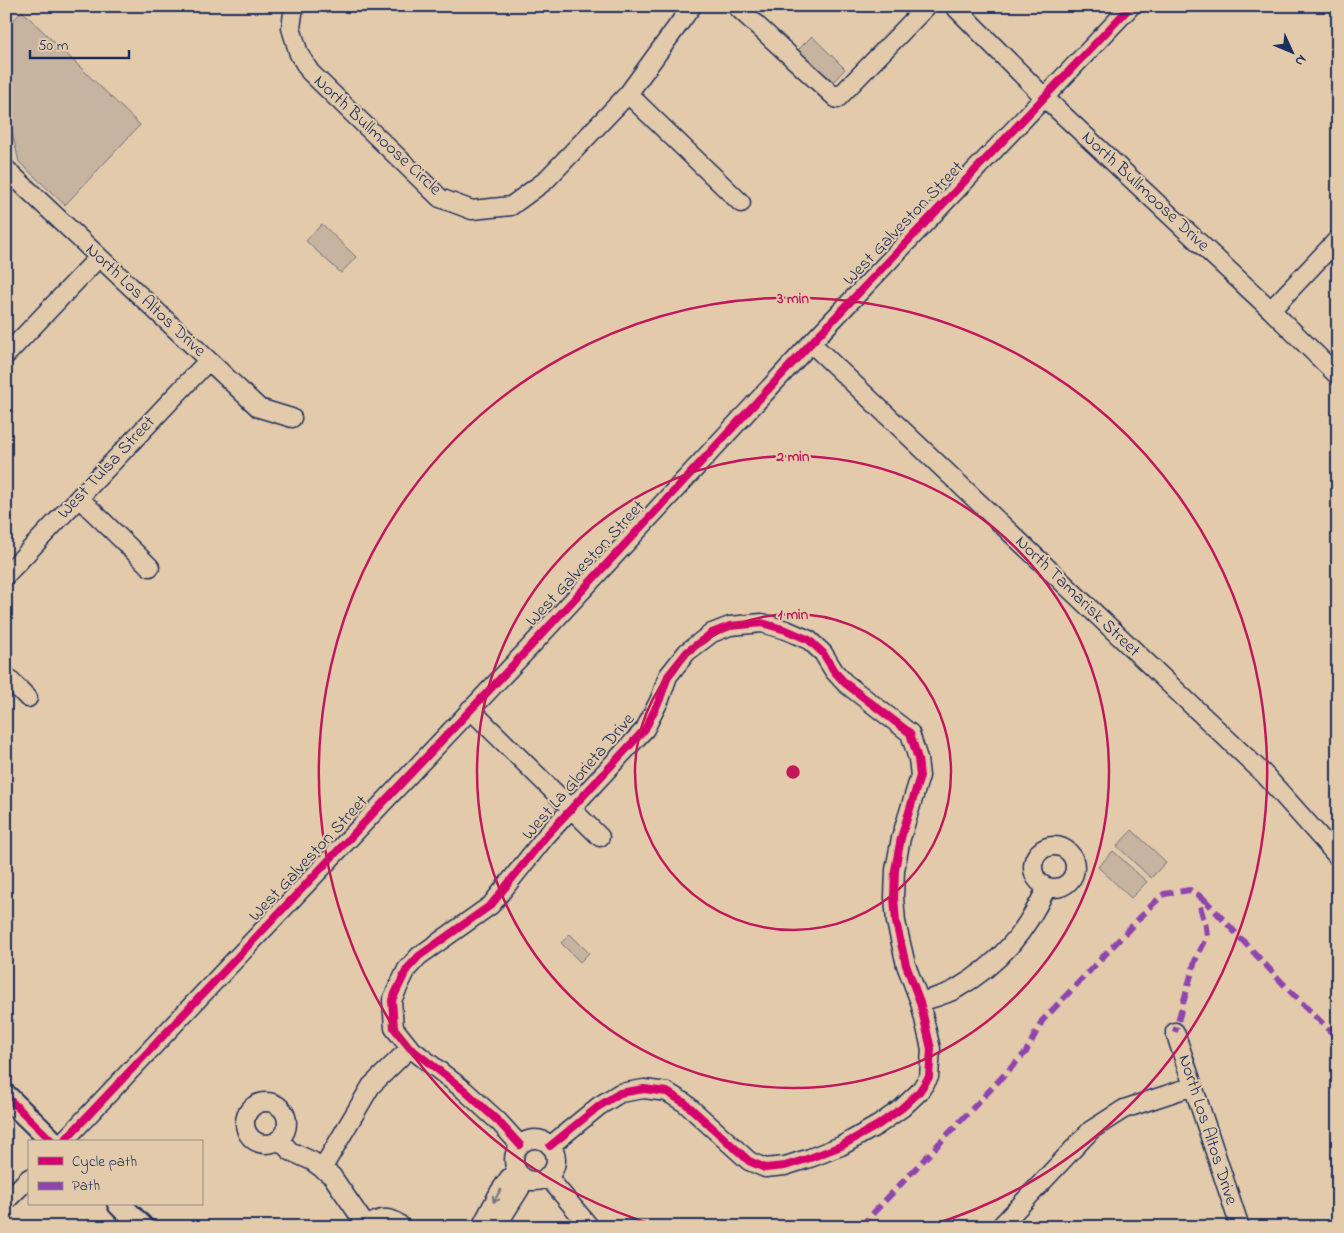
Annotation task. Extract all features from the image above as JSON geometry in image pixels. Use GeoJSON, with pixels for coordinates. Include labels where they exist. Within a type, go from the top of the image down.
{"type":"FeatureCollection","features":[{"type":"Feature","properties":{"kind":"main road"},"geometry":{"type":"LineString","coordinates":[[6,1096],[52,1140]]}},
{"type":"Feature","properties":{"kind":"main road"},"geometry":{"type":"LineString","coordinates":[[121,1206],[142,1227]]}},
{"type":"Feature","properties":{"kind":"street","name":"North Bullmoose Circle"},"geometry":{"type":"LineString","coordinates":[[294,6],[291,28],[300,54],[310,72],[440,198],[472,210],[511,206],[545,181],[628,94],[692,6]]}},
{"type":"Feature","properties":{"kind":"street"},"geometry":{"type":"LineString","coordinates":[[736,6],[837,99],[927,6]]}},
{"type":"Feature","properties":{"kind":"street","name":"North Bullmoose Drive"},"geometry":{"type":"LineString","coordinates":[[954,6],[1045,98],[1271,310],[1338,376]]}},
{"type":"Feature","properties":{"kind":"street","name":"West Galveston Street"},"geometry":{"type":"LineString","coordinates":[[66,1140],[529,648],[811,343],[1131,6]]}},
{"type":"Feature","properties":{"kind":"street"},"geometry":{"type":"LineString","coordinates":[[628,94],[741,203]]}},
{"type":"Feature","properties":{"kind":"street","name":"North Los Altos Drive"},"geometry":{"type":"LineString","coordinates":[[6,169],[259,408],[292,418]]}},
{"type":"Feature","properties":{"kind":"street"},"geometry":{"type":"LineString","coordinates":[[1271,310],[1338,239]]}},
{"type":"Feature","properties":{"kind":"street"},"geometry":{"type":"LineString","coordinates":[[6,355],[99,257]]}},
{"type":"Feature","properties":{"kind":"street","name":"North Tamarisk Street"},"geometry":{"type":"LineString","coordinates":[[811,343],[1264,774],[1338,857]]}},
{"type":"Feature","properties":{"kind":"street","name":"West Tulsa Street"},"geometry":{"type":"LineString","coordinates":[[6,574],[208,361]]}},
{"type":"Feature","properties":{"kind":"street"},"geometry":{"type":"LineString","coordinates":[[78,498],[150,567]]}},
{"type":"Feature","properties":{"kind":"street","name":"West La Glorieta Drive"},"geometry":{"type":"LineString","coordinates":[[520,1145],[499,1122],[464,1090],[410,1048],[394,1028],[392,1000],[407,969],[419,956],[491,905],[546,836],[645,729],[660,699],[668,676],[687,652],[712,633],[730,626],[762,622],[809,640],[823,653],[845,683],[910,733],[918,759],[920,776],[901,838],[895,870],[894,897],[896,922],[906,965],[920,1002],[931,1049],[929,1077],[919,1092],[902,1108],[878,1125],[841,1146],[785,1166],[765,1168],[749,1161],[685,1104],[667,1092],[644,1089],[620,1092],[599,1106],[550,1146]]}},
{"type":"Feature","properties":{"kind":"street"},"geometry":{"type":"LineString","coordinates":[[6,676],[28,698]]}},
{"type":"Feature","properties":{"kind":"street"},"geometry":{"type":"LineString","coordinates":[[470,709],[600,838]]}},
{"type":"Feature","properties":{"kind":"street"},"geometry":{"type":"LineString","coordinates":[[920,1002],[955,990],[993,963],[1016,941],[1037,909],[1047,887]]}},
{"type":"Feature","properties":{"kind":"street","name":"North Los Altos Drive"},"geometry":{"type":"LineString","coordinates":[[1175,1032],[1240,1227]]}},
{"type":"Feature","properties":{"kind":"street"},"geometry":{"type":"LineString","coordinates":[[322,1168],[371,1086],[410,1048]]}},
{"type":"Feature","properties":{"kind":"street"},"geometry":{"type":"LineString","coordinates":[[1000,1227],[1091,1130],[1124,1109],[1193,1086]]}},
{"type":"Feature","properties":{"kind":"street"},"geometry":{"type":"LineString","coordinates":[[279,1139],[290,1150],[312,1161],[332,1176],[368,1227],[379,1219],[385,1218],[392,1220],[402,1227]]}},
{"type":"Feature","properties":{"kind":"street"},"geometry":{"type":"LineString","coordinates":[[535,1139],[542,1140],[550,1146],[555,1154],[556,1161],[554,1168],[547,1176],[532,1181],[522,1176],[515,1168],[514,1154],[520,1145],[528,1140],[535,1139]]}},
{"type":"Feature","properties":{"kind":"street"},"geometry":{"type":"LineString","coordinates":[[480,1227],[500,1190],[509,1178],[522,1176]]}},
{"type":"Feature","properties":{"kind":"street"},"geometry":{"type":"LineString","coordinates":[[496,1227],[520,1189],[522,1176]]}},
{"type":"Feature","properties":{"kind":"street"},"geometry":{"type":"LineString","coordinates":[[547,1176],[590,1227]]}},
{"type":"Feature","properties":{"kind":"street"},"geometry":{"type":"LineString","coordinates":[[6,1201],[28,1179]]}},
{"type":"Feature","properties":{"kind":"shaded area"},"geometry":{"type":"Polygon","coordinates":[[[22,11],[140,125],[65,205],[19,162],[13,136],[6,131],[6,28],[22,11]]]}},
{"type":"Feature","properties":{"kind":"shaded area"},"geometry":{"type":"Polygon","coordinates":[[[812,36],[845,69],[831,84],[797,51],[812,36]]]}},
{"type":"Feature","properties":{"kind":"shaded area"},"geometry":{"type":"Polygon","coordinates":[[[322,224],[356,257],[341,273],[306,241],[322,224]]]}},
{"type":"Feature","properties":{"kind":"shaded area"},"geometry":{"type":"Polygon","coordinates":[[[1132,830],[1166,862],[1151,878],[1117,846],[1132,830]]]}},
{"type":"Feature","properties":{"kind":"shaded area"},"geometry":{"type":"Polygon","coordinates":[[[1113,851],[1147,882],[1131,898],[1098,867],[1113,851]]]}},
{"type":"Feature","properties":{"kind":"shaded area"},"geometry":{"type":"Polygon","coordinates":[[[570,934],[589,953],[580,962],[561,943],[570,934]]]}},
{"type":"Feature","properties":{"kind":"marked path"},"geometry":{"type":"LineString","coordinates":[[860,1227],[1026,1052],[1042,1021],[1152,905],[1164,894],[1190,890],[1203,898],[1199,903],[1207,937],[1195,961],[1175,1032]]}},
{"type":"Feature","properties":{"kind":"marked path"},"geometry":{"type":"LineString","coordinates":[[1203,898],[1289,990],[1338,1039]]}},
{"type":"Feature","properties":{"kind":"marked path"},"geometry":{"type":"LineString","coordinates":[[1338,1165],[1333,1174],[1338,1196]]}},
{"type":"Feature","properties":{"kind":"cycle path"},"geometry":{"type":"LineString","coordinates":[[65,1140],[529,648],[811,343],[1131,6]]}},
{"type":"Feature","properties":{"kind":"cycle path"},"geometry":{"type":"LineString","coordinates":[[520,1145],[499,1122],[464,1090],[410,1048],[394,1028],[392,1000],[407,969],[419,956],[491,905],[546,836],[645,729],[660,699],[668,676],[687,652],[712,633],[730,626],[762,623],[786,630],[809,640],[823,653],[834,671],[845,683],[910,733],[918,759],[920,776],[901,838],[895,870],[894,897],[896,922],[906,965],[920,1002],[931,1049],[929,1077],[919,1092],[902,1108],[878,1125],[841,1146],[785,1166],[765,1168],[749,1161],[685,1103],[667,1092],[644,1089],[620,1093],[599,1106],[550,1146]]}},
{"type":"Feature","properties":{"kind":"cycle path"},"geometry":{"type":"LineString","coordinates":[[6,1096],[51,1140]]}}]}
